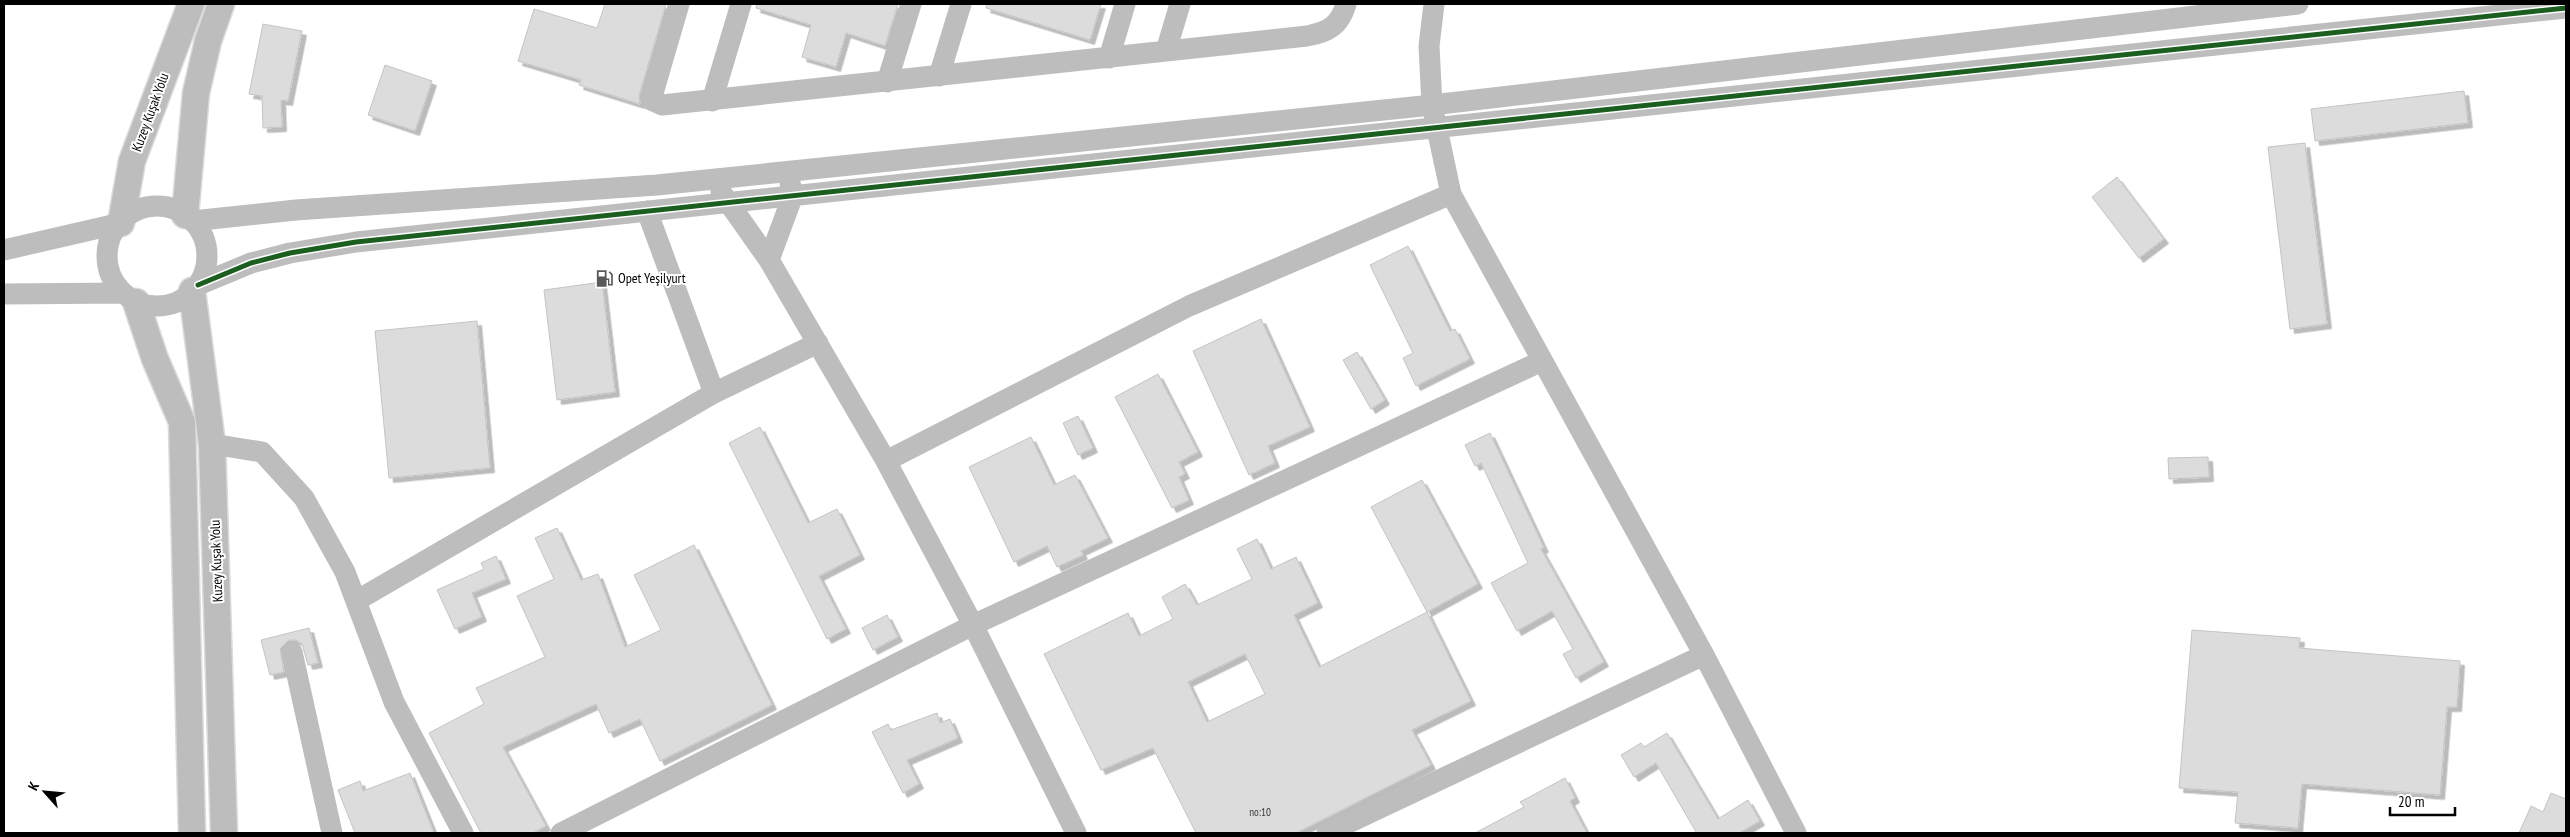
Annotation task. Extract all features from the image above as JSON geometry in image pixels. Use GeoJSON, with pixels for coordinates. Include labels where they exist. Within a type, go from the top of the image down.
{"type":"FeatureCollection","features":[{"type":"Feature","properties":{"kind":"main road","name":"Kuzey Kuşak Yolu"},"geometry":{"type":"LineString","coordinates":[[121,222],[132,161],[191,4]]}},
{"type":"Feature","properties":{"kind":"main road"},"geometry":{"type":"LineString","coordinates":[[188,218],[196,93],[208,42],[221,4]]}},
{"type":"Feature","properties":{"kind":"main road","name":"Kuzey Kuşak Yolu"},"geometry":{"type":"LineString","coordinates":[[195,288],[212,444],[224,833]]}},
{"type":"Feature","properties":{"kind":"main road"},"geometry":{"type":"LineString","coordinates":[[129,298],[182,422],[192,833]]}},
{"type":"Feature","properties":{"kind":"street"},"geometry":{"type":"LineString","coordinates":[[680,4],[650,100],[662,105],[1109,58],[1322,33],[1342,19],[1346,4]]}},
{"type":"Feature","properties":{"kind":"street"},"geometry":{"type":"LineString","coordinates":[[712,101],[741,4]]}},
{"type":"Feature","properties":{"kind":"street"},"geometry":{"type":"LineString","coordinates":[[888,82],[912,4]]}},
{"type":"Feature","properties":{"kind":"street"},"geometry":{"type":"LineString","coordinates":[[939,76],[961,4]]}},
{"type":"Feature","properties":{"kind":"street"},"geometry":{"type":"LineString","coordinates":[[1109,58],[1125,4]]}},
{"type":"Feature","properties":{"kind":"street"},"geometry":{"type":"LineString","coordinates":[[1166,51],[1180,4]]}},
{"type":"Feature","properties":{"kind":"street"},"geometry":{"type":"LineString","coordinates":[[1434,4],[1429,46],[1432,105],[1451,194],[1704,655],[1796,833]]}},
{"type":"Feature","properties":{"kind":"street"},"geometry":{"type":"LineString","coordinates":[[188,218],[787,172],[1432,105],[2298,4]]}},
{"type":"Feature","properties":{"kind":"street"},"geometry":{"type":"LineString","coordinates":[[195,288],[251,263],[328,247],[727,202],[2566,8]]}},
{"type":"Feature","properties":{"kind":"street"},"geometry":{"type":"LineString","coordinates":[[769,260],[793,195],[787,172]]}},
{"type":"Feature","properties":{"kind":"street"},"geometry":{"type":"LineString","coordinates":[[713,179],[727,202],[769,260],[886,461],[973,625],[1076,833]]}},
{"type":"Feature","properties":{"kind":"street"},"geometry":{"type":"LineString","coordinates":[[886,461],[1190,306],[1451,194]]}},
{"type":"Feature","properties":{"kind":"street"},"geometry":{"type":"LineString","coordinates":[[4,294],[58,292],[129,298],[153,307],[170,305],[186,297],[195,288],[205,270],[207,255],[204,239],[188,218],[170,208],[154,206],[139,209],[114,229],[108,245],[107,262],[112,279],[129,298]]}},
{"type":"Feature","properties":{"kind":"street"},"geometry":{"type":"LineString","coordinates":[[647,211],[714,393]]}},
{"type":"Feature","properties":{"kind":"street"},"geometry":{"type":"LineString","coordinates":[[4,250],[121,222]]}},
{"type":"Feature","properties":{"kind":"street"},"geometry":{"type":"LineString","coordinates":[[356,601],[714,393],[818,343]]}},
{"type":"Feature","properties":{"kind":"street"},"geometry":{"type":"LineString","coordinates":[[561,833],[973,625],[1542,361]]}},
{"type":"Feature","properties":{"kind":"street"},"geometry":{"type":"LineString","coordinates":[[212,444],[262,452],[304,498],[345,572],[394,702],[463,833]]}},
{"type":"Feature","properties":{"kind":"street"},"geometry":{"type":"LineString","coordinates":[[292,652],[332,833]]}},
{"type":"Feature","properties":{"kind":"street"},"geometry":{"type":"LineString","coordinates":[[1327,833],[1704,655]]}},
{"type":"Feature","properties":{"kind":"building"},"geometry":{"type":"Polygon","coordinates":[[[605,4],[666,4],[639,96],[640,104],[579,85],[581,80],[518,61],[534,9],[597,28],[605,4]]]}},
{"type":"Feature","properties":{"kind":"building"},"geometry":{"type":"Polygon","coordinates":[[[757,4],[898,4],[885,46],[846,33],[836,67],[802,57],[811,25],[756,8],[757,4]]]}},
{"type":"Feature","properties":{"kind":"building"},"geometry":{"type":"Polygon","coordinates":[[[987,4],[1101,4],[1090,40],[986,8],[987,4]]]}},
{"type":"Feature","properties":{"kind":"building"},"geometry":{"type":"Polygon","coordinates":[[[263,24],[302,31],[288,101],[281,100],[282,127],[263,128],[262,96],[249,94],[263,24]]]}},
{"type":"Feature","properties":{"kind":"building"},"geometry":{"type":"Polygon","coordinates":[[[385,65],[432,81],[415,131],[368,115],[385,65]]]}},
{"type":"Feature","properties":{"kind":"building"},"geometry":{"type":"Polygon","coordinates":[[[2464,91],[2468,123],[2315,141],[2311,109],[2464,91]]]}},
{"type":"Feature","properties":{"kind":"building"},"geometry":{"type":"Polygon","coordinates":[[[2305,143],[2327,324],[2290,329],[2268,147],[2305,143]]]}},
{"type":"Feature","properties":{"kind":"building"},"geometry":{"type":"Polygon","coordinates":[[[2117,177],[2164,239],[2139,258],[2092,197],[2117,177]]]}},
{"type":"Feature","properties":{"kind":"building"},"geometry":{"type":"Polygon","coordinates":[[[1408,246],[1450,331],[1455,329],[1470,359],[1416,386],[1403,358],[1413,353],[1370,265],[1408,246]]]}},
{"type":"Feature","properties":{"kind":"building"},"geometry":{"type":"Polygon","coordinates":[[[602,282],[615,392],[557,400],[544,290],[602,282]]]}},
{"type":"Feature","properties":{"kind":"building"},"geometry":{"type":"Polygon","coordinates":[[[1261,319],[1310,427],[1268,446],[1275,463],[1249,475],[1193,351],[1261,319]]]}},
{"type":"Feature","properties":{"kind":"building"},"geometry":{"type":"Polygon","coordinates":[[[477,321],[490,468],[389,478],[375,331],[477,321]]]}},
{"type":"Feature","properties":{"kind":"building"},"geometry":{"type":"Polygon","coordinates":[[[1357,352],[1385,400],[1371,409],[1343,360],[1357,352]]]}},
{"type":"Feature","properties":{"kind":"building"},"geometry":{"type":"Polygon","coordinates":[[[1158,374],[1198,452],[1179,462],[1185,474],[1179,477],[1189,500],[1172,508],[1115,397],[1158,374]]]}},
{"type":"Feature","properties":{"kind":"building"},"geometry":{"type":"Polygon","coordinates":[[[1078,416],[1093,448],[1078,455],[1063,423],[1078,416]]]}},
{"type":"Feature","properties":{"kind":"building"},"geometry":{"type":"Polygon","coordinates":[[[760,427],[808,523],[837,509],[860,555],[819,576],[846,629],[827,639],[729,443],[760,427]]]}},
{"type":"Feature","properties":{"kind":"building"},"geometry":{"type":"Polygon","coordinates":[[[1490,433],[1544,548],[1541,549],[1604,662],[1576,678],[1563,654],[1573,649],[1552,611],[1517,631],[1491,583],[1528,563],[1481,463],[1475,466],[1465,445],[1490,433]]]}},
{"type":"Feature","properties":{"kind":"building"},"geometry":{"type":"Polygon","coordinates":[[[1031,437],[1054,485],[1075,475],[1108,538],[1081,551],[1083,555],[1057,567],[1047,546],[1014,562],[969,467],[1031,437]]]}},
{"type":"Feature","properties":{"kind":"building"},"geometry":{"type":"Polygon","coordinates":[[[2208,457],[2209,477],[2169,479],[2168,458],[2208,457]]]}},
{"type":"Feature","properties":{"kind":"building"},"geometry":{"type":"Polygon","coordinates":[[[1422,480],[1478,584],[1427,612],[1371,507],[1422,480]]]}},
{"type":"Feature","properties":{"kind":"building"},"geometry":{"type":"Polygon","coordinates":[[[557,528],[581,580],[598,574],[625,647],[661,630],[634,575],[694,545],[772,705],[660,761],[640,719],[609,733],[596,704],[503,747],[546,826],[533,833],[481,833],[429,733],[484,704],[476,688],[545,657],[517,596],[554,579],[535,538],[557,528]]]}},
{"type":"Feature","properties":{"kind":"building"},"geometry":{"type":"Polygon","coordinates":[[[1257,539],[1271,569],[1296,557],[1318,603],[1294,615],[1319,667],[1427,612],[1471,701],[1412,730],[1431,765],[1296,833],[1196,833],[1153,748],[1101,770],[1044,654],[1128,613],[1139,636],[1173,619],[1162,597],[1185,584],[1197,605],[1252,579],[1237,549],[1257,539]],[[1245,654],[1188,682],[1207,722],[1265,694],[1245,654]]]}},
{"type":"Feature","properties":{"kind":"building"},"geometry":{"type":"Polygon","coordinates":[[[496,556],[506,579],[472,593],[482,617],[455,629],[437,590],[484,569],[481,563],[496,556]]]}},
{"type":"Feature","properties":{"kind":"building"},"geometry":{"type":"Polygon","coordinates":[[[887,615],[898,637],[873,650],[862,628],[887,615]]]}},
{"type":"Feature","properties":{"kind":"building"},"geometry":{"type":"Polygon","coordinates":[[[309,628],[318,663],[308,665],[302,644],[296,640],[289,640],[280,649],[284,672],[270,675],[261,640],[309,628]]]}},
{"type":"Feature","properties":{"kind":"building"},"geometry":{"type":"Polygon","coordinates":[[[2192,630],[2300,638],[2299,648],[2460,661],[2457,707],[2447,707],[2440,795],[2302,784],[2298,828],[2235,823],[2238,792],[2179,788],[2192,630]]]}},
{"type":"Feature","properties":{"kind":"building"},"geometry":{"type":"Polygon","coordinates":[[[937,713],[940,723],[950,719],[958,738],[907,760],[919,784],[903,793],[872,732],[888,724],[891,730],[937,713]]]}},
{"type":"Feature","properties":{"kind":"building"},"geometry":{"type":"Polygon","coordinates":[[[1667,733],[1718,819],[1748,800],[1760,821],[1739,833],[1693,833],[1696,832],[1656,763],[1634,777],[1621,755],[1641,743],[1644,747],[1667,733]]]}},
{"type":"Feature","properties":{"kind":"building"},"geometry":{"type":"Polygon","coordinates":[[[410,773],[434,833],[355,833],[338,790],[360,781],[363,791],[410,773]]]}},
{"type":"Feature","properties":{"kind":"building"},"geometry":{"type":"Polygon","coordinates":[[[1565,778],[1575,798],[1570,801],[1587,833],[1475,833],[1524,807],[1520,802],[1565,778]]]}},
{"type":"Feature","properties":{"kind":"building"},"geometry":{"type":"Polygon","coordinates":[[[2551,793],[2566,799],[2566,833],[2519,833],[2531,806],[2543,812],[2551,793]]]}},
{"type":"Feature","properties":{"kind":"cycle path"},"geometry":{"type":"LineString","coordinates":[[198,285],[251,263],[290,253],[356,242],[2566,8]]}},
{"type":"Feature","properties":{"kind":"place","name":"Opet Yeşilyurt"},"geometry":{"type":"Point","coordinates":[604,278]}}]}
